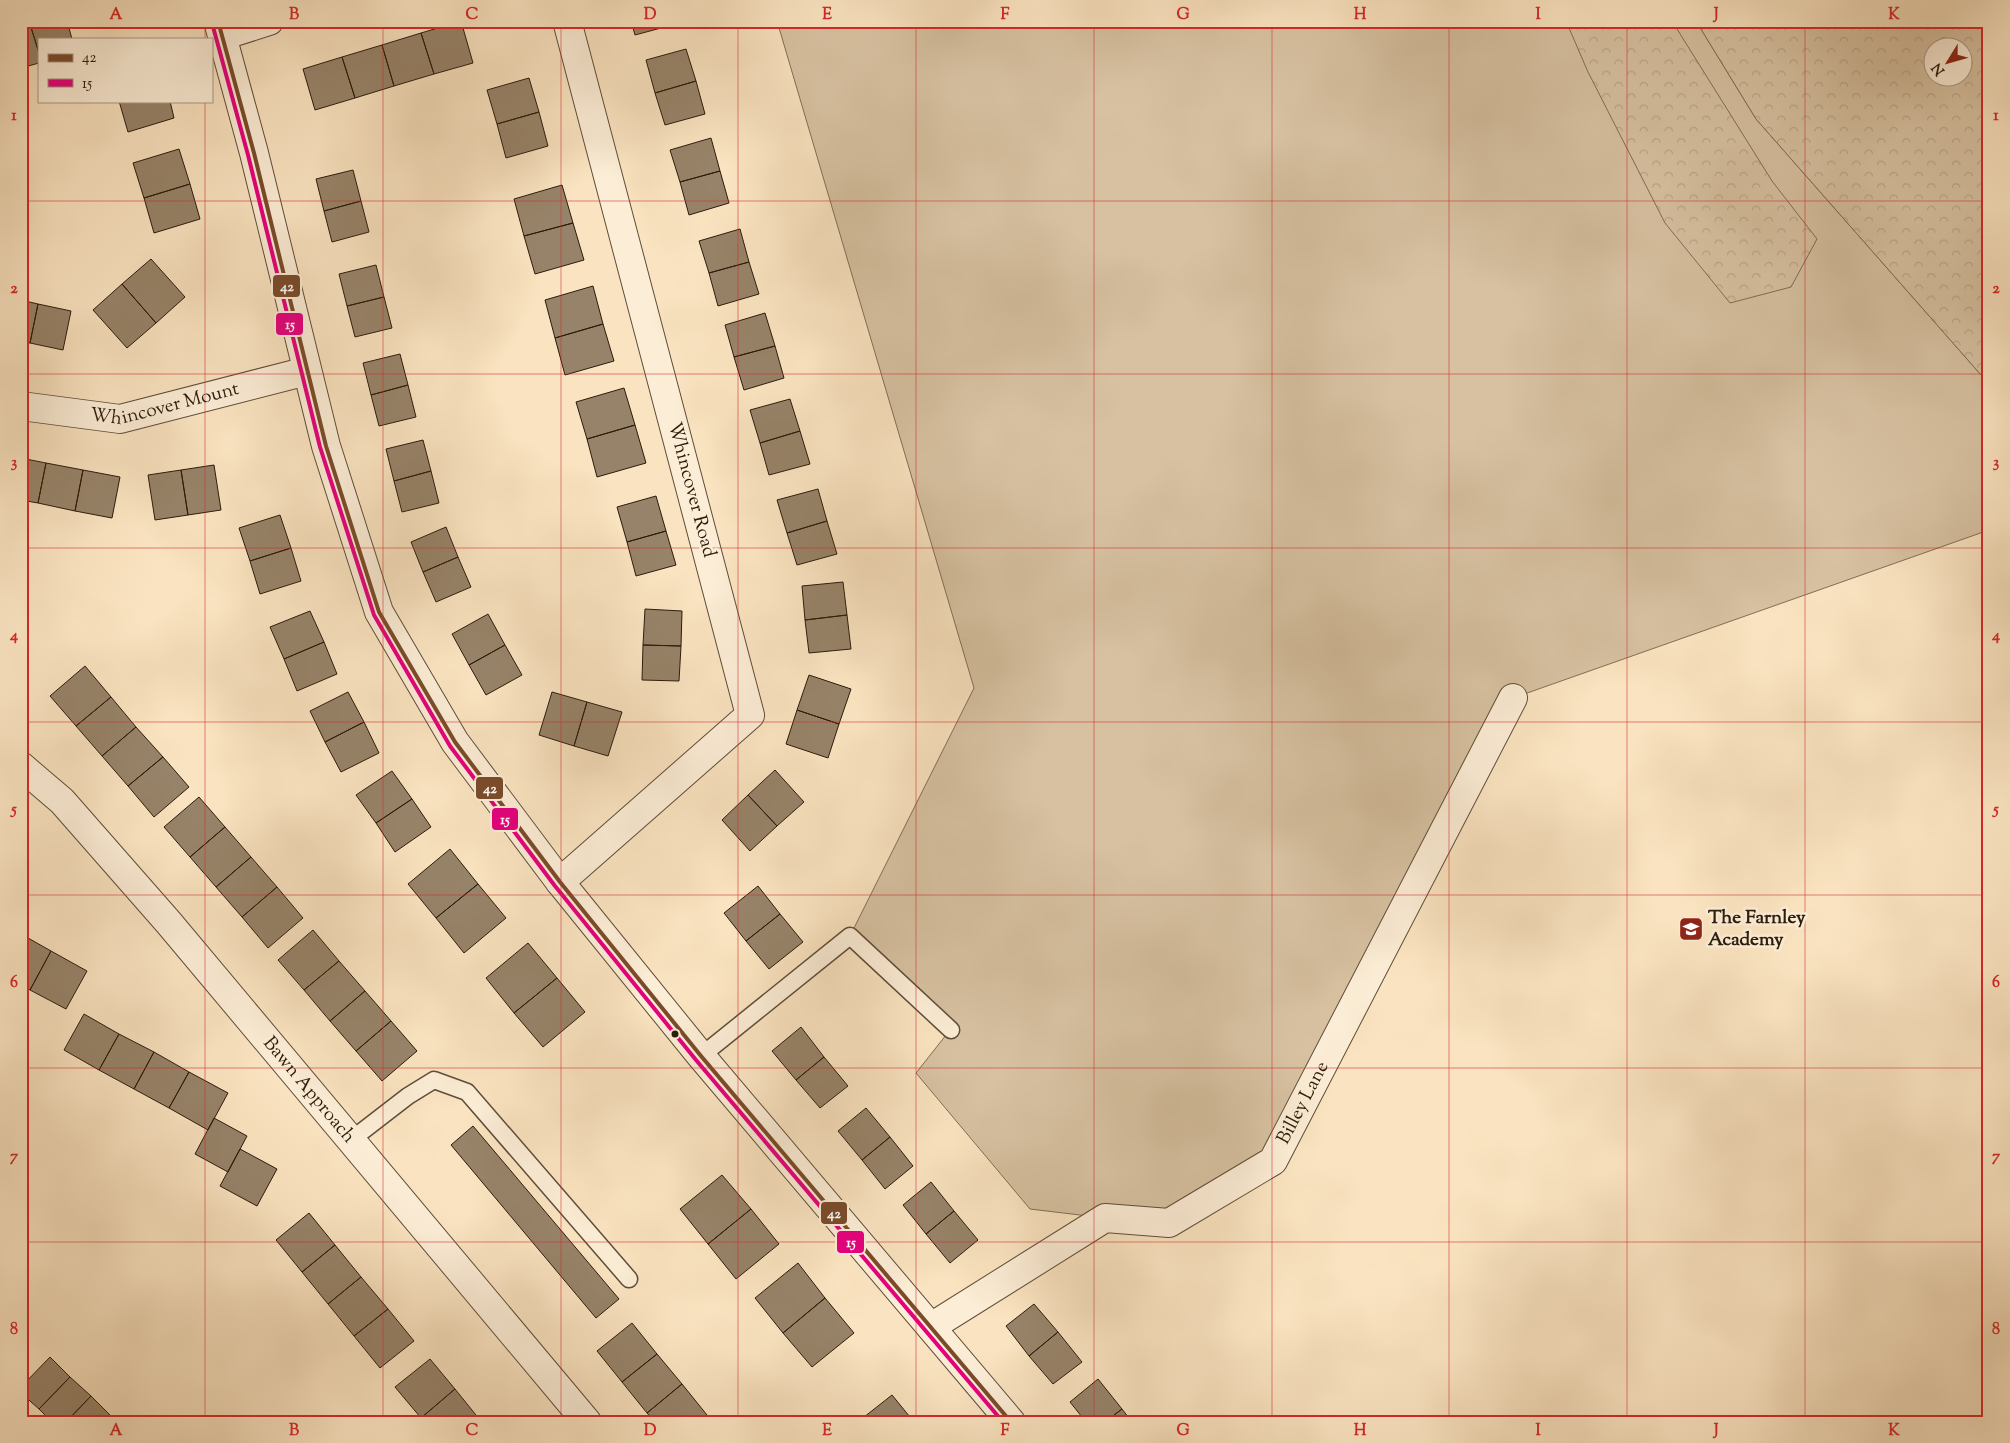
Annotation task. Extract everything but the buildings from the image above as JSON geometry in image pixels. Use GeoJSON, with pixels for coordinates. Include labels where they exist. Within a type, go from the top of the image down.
{"type":"FeatureCollection","features":[{"type":"Feature","properties":{"kind":"street"},"geometry":{"type":"LineString","coordinates":[[269,21],[220,29],[254,153],[326,446],[379,612],[455,742],[560,882],[701,1056],[1011,1422]]}},
{"type":"Feature","properties":{"kind":"street","name":"Whincover Road"},"geometry":{"type":"LineString","coordinates":[[560,882],[750,715],[567,21]]}},
{"type":"Feature","properties":{"kind":"street","name":"Whincover Mount"},"geometry":{"type":"LineString","coordinates":[[21,406],[120,419],[307,371]]}},
{"type":"Feature","properties":{"kind":"street","name":"Billey Lane"},"geometry":{"type":"LineString","coordinates":[[930,1327],[1105,1218],[1169,1223],[1273,1161],[1513,698]]}},
{"type":"Feature","properties":{"kind":"street","name":"Bawn Approach"},"geometry":{"type":"LineString","coordinates":[[21,766],[62,801],[169,923],[587,1422]]}},
{"type":"Feature","properties":{"kind":"lane"},"geometry":{"type":"LineString","coordinates":[[701,1056],[850,936],[950,1030]]}},
{"type":"Feature","properties":{"kind":"lane"},"geometry":{"type":"LineString","coordinates":[[351,1140],[408,1096],[434,1080],[467,1092],[629,1279]]}},
{"type":"Feature","properties":{"kind":"green space"},"geometry":{"type":"Polygon","coordinates":[[[777,21],[1696,21],[1756,119],[1989,384],[1989,530],[1513,698],[1273,1161],[1169,1223],[1030,1209],[916,1073],[950,1030],[850,936],[974,688],[777,21]]]}},
{"type":"Feature","properties":{"kind":"green space"},"geometry":{"type":"Polygon","coordinates":[[[1566,21],[1672,21],[1772,181],[1817,239],[1791,287],[1730,303],[1665,223],[1588,72],[1566,21]]]}},
{"type":"Feature","properties":{"kind":"green space"},"geometry":{"type":"Polygon","coordinates":[[[1696,21],[1989,21],[1989,384],[1756,119],[1696,21]]]}},
{"type":"Feature","properties":{"kind":"transit line","name":"42"},"geometry":{"type":"LineString","coordinates":[[218,21],[254,153],[326,446],[379,612],[455,742],[560,882],[701,1056],[1011,1422]]}},
{"type":"Feature","properties":{"kind":"transit line","name":"15"},"geometry":{"type":"LineString","coordinates":[[212,23],[248,155],[320,447],[374,615],[450,746],[555,886],[696,1060],[1003,1422]]}},
{"type":"Feature","properties":{"kind":"place","name":"The Farnley Academy"},"geometry":{"type":"Point","coordinates":[1691,929]}}]}
